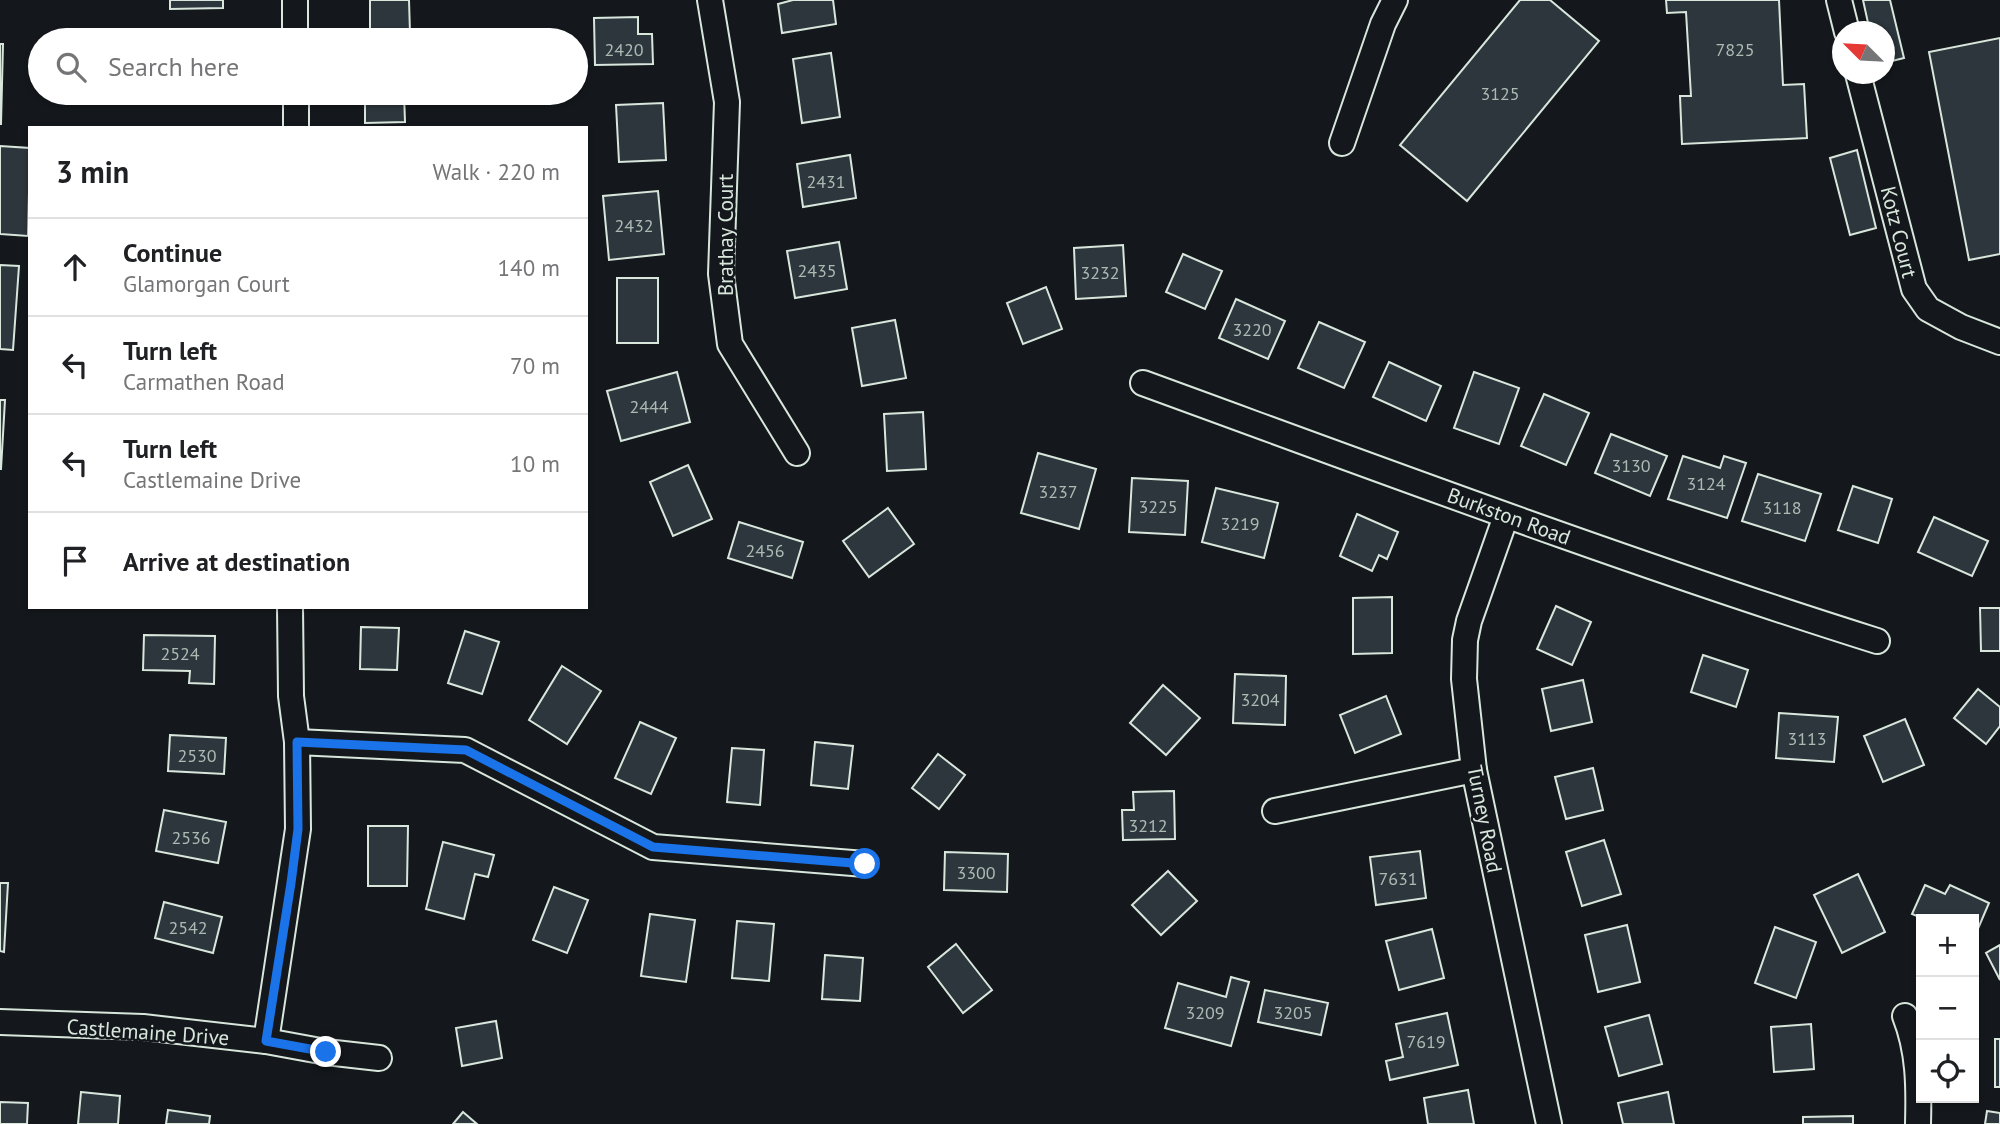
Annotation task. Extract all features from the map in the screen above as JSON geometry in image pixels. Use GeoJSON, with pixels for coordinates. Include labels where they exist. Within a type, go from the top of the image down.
{"type":"FeatureCollection","features":[{"type":"Feature","properties":{"kind":"street"},"geometry":{"type":"LineString","coordinates":[[295,0],[295,28]]}},
{"type":"Feature","properties":{"kind":"street","name":"Brathay Court"},"geometry":{"type":"LineString","coordinates":[[710,0],[727,102],[721,274],[730,344],[797,453]]}},
{"type":"Feature","properties":{"kind":"street"},"geometry":{"type":"LineString","coordinates":[[1342,143],[1383,24],[1395,0]]}},
{"type":"Feature","properties":{"kind":"street"},"geometry":{"type":"LineString","coordinates":[[1839,0],[1844,21]]}},
{"type":"Feature","properties":{"kind":"street","name":"Kotz Court"},"geometry":{"type":"LineString","coordinates":[[1861,84],[1913,289],[1928,309],[1961,327],[2000,342]]}},
{"type":"Feature","properties":{"kind":"street"},"geometry":{"type":"LineString","coordinates":[[296,105],[296,126]]}},
{"type":"Feature","properties":{"kind":"street","name":"Burkston Road"},"geometry":{"type":"LineString","coordinates":[[1143,383],[1506,516],[1753,602],[1877,641]]}},
{"type":"Feature","properties":{"kind":"street","name":"Turney Road"},"geometry":{"type":"LineString","coordinates":[[1506,516],[1481,582],[1465,640],[1464,679],[1474,770],[1549,1124]]}},
{"type":"Feature","properties":{"kind":"street"},"geometry":{"type":"LineString","coordinates":[[266,1041],[298,829],[297,742],[291,696],[290,609]]}},
{"type":"Feature","properties":{"kind":"street"},"geometry":{"type":"LineString","coordinates":[[297,742],[466,750],[653,847],[865,864]]}},
{"type":"Feature","properties":{"kind":"street"},"geometry":{"type":"LineString","coordinates":[[1275,811],[1474,770]]}},
{"type":"Feature","properties":{"kind":"street"},"geometry":{"type":"LineString","coordinates":[[1905,1016],[1913,1036],[1919,1084],[1918,1124]]}},
{"type":"Feature","properties":{"kind":"street","name":"Castlemaine Drive"},"geometry":{"type":"LineString","coordinates":[[0,1022],[143,1027],[266,1041],[379,1058]]}},
{"type":"Feature","properties":{"kind":"building"},"geometry":{"type":"Polygon","coordinates":[[[170,0],[223,0],[223,8],[170,9],[170,0]]]}},
{"type":"Feature","properties":{"kind":"building"},"geometry":{"type":"Polygon","coordinates":[[[370,0],[409,0],[410,28],[370,28],[370,0]]]}},
{"type":"Feature","properties":{"kind":"building"},"geometry":{"type":"Polygon","coordinates":[[[793,0],[833,0],[836,24],[782,33],[778,4],[793,0]]]}},
{"type":"Feature","properties":{"kind":"building"},"geometry":{"type":"Polygon","coordinates":[[[1520,0],[1550,0],[1599,41],[1467,201],[1400,145],[1520,0]]]}},
{"type":"Feature","properties":{"kind":"building"},"geometry":{"type":"Polygon","coordinates":[[[1666,0],[1779,0],[1783,85],[1804,84],[1807,138],[1682,144],[1680,96],[1691,96],[1686,12],[1667,13],[1666,0]]]}},
{"type":"Feature","properties":{"kind":"building"},"geometry":{"type":"Polygon","coordinates":[[[1863,0],[1890,0],[1904,58],[1895,60],[1895,21],[1868,21],[1863,0]]]}},
{"type":"Feature","properties":{"kind":"building"},"geometry":{"type":"Polygon","coordinates":[[[638,17],[638,34],[652,34],[653,64],[595,65],[594,18],[638,17]]]}},
{"type":"Feature","properties":{"kind":"building"},"geometry":{"type":"Polygon","coordinates":[[[2000,38],[2000,254],[1969,260],[1929,52],[2000,38]]]}},
{"type":"Feature","properties":{"kind":"building"},"geometry":{"type":"Polygon","coordinates":[[[0,44],[3,44],[1,124],[0,124],[0,44]]]}},
{"type":"Feature","properties":{"kind":"building"},"geometry":{"type":"Polygon","coordinates":[[[831,53],[840,117],[802,123],[793,59],[831,53]]]}},
{"type":"Feature","properties":{"kind":"building"},"geometry":{"type":"Polygon","coordinates":[[[663,103],[666,160],[619,162],[616,105],[663,103]]]}},
{"type":"Feature","properties":{"kind":"building"},"geometry":{"type":"Polygon","coordinates":[[[365,105],[404,105],[405,122],[365,123],[365,105]]]}},
{"type":"Feature","properties":{"kind":"building"},"geometry":{"type":"Polygon","coordinates":[[[0,146],[28,148],[28,236],[0,234],[0,146]]]}},
{"type":"Feature","properties":{"kind":"building"},"geometry":{"type":"Polygon","coordinates":[[[1857,150],[1876,228],[1850,235],[1830,158],[1857,150]]]}},
{"type":"Feature","properties":{"kind":"building"},"geometry":{"type":"Polygon","coordinates":[[[850,155],[856,198],[803,207],[797,164],[850,155]]]}},
{"type":"Feature","properties":{"kind":"building"},"geometry":{"type":"Polygon","coordinates":[[[658,191],[664,254],[609,260],[603,196],[658,191]]]}},
{"type":"Feature","properties":{"kind":"building"},"geometry":{"type":"Polygon","coordinates":[[[839,242],[847,289],[795,298],[787,251],[839,242]]]}},
{"type":"Feature","properties":{"kind":"building"},"geometry":{"type":"Polygon","coordinates":[[[1123,245],[1126,296],[1076,299],[1074,248],[1123,245]]]}},
{"type":"Feature","properties":{"kind":"building"},"geometry":{"type":"Polygon","coordinates":[[[1183,254],[1222,271],[1205,309],[1166,292],[1183,254]]]}},
{"type":"Feature","properties":{"kind":"building"},"geometry":{"type":"Polygon","coordinates":[[[0,265],[19,266],[13,350],[0,349],[0,265]]]}},
{"type":"Feature","properties":{"kind":"building"},"geometry":{"type":"Polygon","coordinates":[[[617,278],[658,278],[658,343],[617,343],[617,278]]]}},
{"type":"Feature","properties":{"kind":"building"},"geometry":{"type":"Polygon","coordinates":[[[1046,287],[1062,329],[1023,344],[1007,303],[1046,287]]]}},
{"type":"Feature","properties":{"kind":"building"},"geometry":{"type":"Polygon","coordinates":[[[1236,299],[1285,321],[1268,359],[1219,338],[1236,299]]]}},
{"type":"Feature","properties":{"kind":"building"},"geometry":{"type":"Polygon","coordinates":[[[895,320],[906,378],[862,386],[852,328],[895,320]]]}},
{"type":"Feature","properties":{"kind":"building"},"geometry":{"type":"Polygon","coordinates":[[[1319,322],[1365,342],[1344,388],[1298,368],[1319,322]]]}},
{"type":"Feature","properties":{"kind":"building"},"geometry":{"type":"Polygon","coordinates":[[[1389,362],[1441,386],[1426,421],[1373,397],[1389,362]]]}},
{"type":"Feature","properties":{"kind":"building"},"geometry":{"type":"Polygon","coordinates":[[[677,372],[690,422],[621,441],[607,391],[677,372]]]}},
{"type":"Feature","properties":{"kind":"building"},"geometry":{"type":"Polygon","coordinates":[[[1474,372],[1519,388],[1499,444],[1454,428],[1474,372]]]}},
{"type":"Feature","properties":{"kind":"building"},"geometry":{"type":"Polygon","coordinates":[[[1544,394],[1589,413],[1566,465],[1521,446],[1544,394]]]}},
{"type":"Feature","properties":{"kind":"building"},"geometry":{"type":"Polygon","coordinates":[[[0,400],[5,400],[1,469],[0,469],[0,400]]]}},
{"type":"Feature","properties":{"kind":"building"},"geometry":{"type":"Polygon","coordinates":[[[923,412],[926,469],[887,471],[884,414],[923,412]]]}},
{"type":"Feature","properties":{"kind":"building"},"geometry":{"type":"Polygon","coordinates":[[[1611,434],[1667,456],[1650,496],[1595,473],[1611,434]]]}},
{"type":"Feature","properties":{"kind":"building"},"geometry":{"type":"Polygon","coordinates":[[[1038,453],[1096,469],[1079,529],[1021,513],[1038,453]]]}},
{"type":"Feature","properties":{"kind":"building"},"geometry":{"type":"Polygon","coordinates":[[[1683,456],[1720,468],[1724,456],[1746,463],[1727,518],[1668,499],[1683,456]]]}},
{"type":"Feature","properties":{"kind":"building"},"geometry":{"type":"Polygon","coordinates":[[[688,465],[712,519],[673,536],[650,482],[688,465]]]}},
{"type":"Feature","properties":{"kind":"building"},"geometry":{"type":"Polygon","coordinates":[[[1758,474],[1821,494],[1805,541],[1742,521],[1758,474]]]}},
{"type":"Feature","properties":{"kind":"building"},"geometry":{"type":"Polygon","coordinates":[[[1132,478],[1188,481],[1185,535],[1129,532],[1132,478]]]}},
{"type":"Feature","properties":{"kind":"building"},"geometry":{"type":"Polygon","coordinates":[[[1853,486],[1892,499],[1878,543],[1838,530],[1853,486]]]}},
{"type":"Feature","properties":{"kind":"building"},"geometry":{"type":"Polygon","coordinates":[[[1216,488],[1278,503],[1264,558],[1202,542],[1216,488]]]}},
{"type":"Feature","properties":{"kind":"building"},"geometry":{"type":"Polygon","coordinates":[[[888,508],[914,544],[869,577],[843,541],[888,508]]]}},
{"type":"Feature","properties":{"kind":"building"},"geometry":{"type":"Polygon","coordinates":[[[1357,514],[1398,532],[1387,559],[1379,555],[1372,571],[1340,556],[1357,514]]]}},
{"type":"Feature","properties":{"kind":"building"},"geometry":{"type":"Polygon","coordinates":[[[1934,517],[1988,541],[1972,576],[1918,552],[1934,517]]]}},
{"type":"Feature","properties":{"kind":"building"},"geometry":{"type":"Polygon","coordinates":[[[739,522],[803,542],[792,578],[728,558],[739,522]]]}},
{"type":"Feature","properties":{"kind":"building"},"geometry":{"type":"Polygon","coordinates":[[[1392,597],[1392,653],[1353,654],[1353,598],[1392,597]]]}},
{"type":"Feature","properties":{"kind":"building"},"geometry":{"type":"Polygon","coordinates":[[[1556,606],[1591,622],[1572,665],[1537,649],[1556,606]]]}},
{"type":"Feature","properties":{"kind":"building"},"geometry":{"type":"Polygon","coordinates":[[[1980,608],[2000,608],[2000,651],[1981,651],[1980,608]]]}},
{"type":"Feature","properties":{"kind":"building"},"geometry":{"type":"Polygon","coordinates":[[[361,627],[399,628],[397,670],[360,669],[361,627]]]}},
{"type":"Feature","properties":{"kind":"building"},"geometry":{"type":"Polygon","coordinates":[[[465,631],[499,642],[482,694],[448,683],[465,631]]]}},
{"type":"Feature","properties":{"kind":"building"},"geometry":{"type":"Polygon","coordinates":[[[144,635],[215,636],[214,684],[189,683],[190,671],[143,670],[144,635]]]}},
{"type":"Feature","properties":{"kind":"building"},"geometry":{"type":"Polygon","coordinates":[[[1703,655],[1748,670],[1736,707],[1691,692],[1703,655]]]}},
{"type":"Feature","properties":{"kind":"building"},"geometry":{"type":"Polygon","coordinates":[[[562,666],[601,691],[567,744],[529,720],[562,666]]]}},
{"type":"Feature","properties":{"kind":"building"},"geometry":{"type":"Polygon","coordinates":[[[1235,674],[1286,676],[1285,725],[1233,723],[1235,674]]]}},
{"type":"Feature","properties":{"kind":"building"},"geometry":{"type":"Polygon","coordinates":[[[1583,680],[1592,722],[1551,731],[1542,689],[1583,680]]]}},
{"type":"Feature","properties":{"kind":"building"},"geometry":{"type":"Polygon","coordinates":[[[1163,685],[1200,718],[1166,755],[1130,723],[1163,685]]]}},
{"type":"Feature","properties":{"kind":"building"},"geometry":{"type":"Polygon","coordinates":[[[1978,689],[2000,707],[2000,726],[1986,744],[1954,718],[1978,689]]]}},
{"type":"Feature","properties":{"kind":"building"},"geometry":{"type":"Polygon","coordinates":[[[1386,696],[1401,734],[1355,753],[1340,715],[1386,696]]]}},
{"type":"Feature","properties":{"kind":"building"},"geometry":{"type":"Polygon","coordinates":[[[1779,713],[1838,717],[1834,762],[1776,758],[1779,713]]]}},
{"type":"Feature","properties":{"kind":"building"},"geometry":{"type":"Polygon","coordinates":[[[1905,719],[1924,765],[1883,782],[1864,736],[1905,719]]]}},
{"type":"Feature","properties":{"kind":"building"},"geometry":{"type":"Polygon","coordinates":[[[640,722],[676,738],[651,794],[615,778],[640,722]]]}},
{"type":"Feature","properties":{"kind":"building"},"geometry":{"type":"Polygon","coordinates":[[[170,735],[226,738],[224,774],[168,771],[170,735]]]}},
{"type":"Feature","properties":{"kind":"building"},"geometry":{"type":"Polygon","coordinates":[[[815,742],[853,746],[848,789],[811,785],[815,742]]]}},
{"type":"Feature","properties":{"kind":"building"},"geometry":{"type":"Polygon","coordinates":[[[732,748],[764,750],[760,805],[727,802],[732,748]]]}},
{"type":"Feature","properties":{"kind":"building"},"geometry":{"type":"Polygon","coordinates":[[[938,754],[965,775],[939,809],[912,788],[938,754]]]}},
{"type":"Feature","properties":{"kind":"building"},"geometry":{"type":"Polygon","coordinates":[[[1593,768],[1603,810],[1566,819],[1555,777],[1593,768]]]}},
{"type":"Feature","properties":{"kind":"building"},"geometry":{"type":"Polygon","coordinates":[[[1174,791],[1175,839],[1123,840],[1122,810],[1134,810],[1133,792],[1174,791]]]}},
{"type":"Feature","properties":{"kind":"building"},"geometry":{"type":"Polygon","coordinates":[[[164,810],[226,822],[218,863],[156,851],[164,810]]]}},
{"type":"Feature","properties":{"kind":"building"},"geometry":{"type":"Polygon","coordinates":[[[368,826],[408,826],[407,886],[368,886],[368,826]]]}},
{"type":"Feature","properties":{"kind":"building"},"geometry":{"type":"Polygon","coordinates":[[[1604,840],[1621,894],[1582,906],[1566,852],[1604,840]]]}},
{"type":"Feature","properties":{"kind":"building"},"geometry":{"type":"Polygon","coordinates":[[[443,842],[494,855],[488,877],[475,874],[464,919],[426,909],[443,842]]]}},
{"type":"Feature","properties":{"kind":"building"},"geometry":{"type":"Polygon","coordinates":[[[1420,851],[1426,898],[1376,905],[1370,857],[1420,851]]]}},
{"type":"Feature","properties":{"kind":"building"},"geometry":{"type":"Polygon","coordinates":[[[945,852],[1008,854],[1007,892],[944,890],[945,852]]]}},
{"type":"Feature","properties":{"kind":"building"},"geometry":{"type":"Polygon","coordinates":[[[1168,871],[1197,901],[1161,935],[1132,905],[1168,871]]]}},
{"type":"Feature","properties":{"kind":"building"},"geometry":{"type":"Polygon","coordinates":[[[1858,874],[1885,932],[1842,953],[1814,895],[1858,874]]]}},
{"type":"Feature","properties":{"kind":"building"},"geometry":{"type":"Polygon","coordinates":[[[0,883],[8,883],[4,952],[0,951],[0,883]]]}},
{"type":"Feature","properties":{"kind":"building"},"geometry":{"type":"Polygon","coordinates":[[[1925,885],[1945,894],[1950,885],[1989,903],[1979,926],[1979,914],[1912,914],[1925,885]]]}},
{"type":"Feature","properties":{"kind":"building"},"geometry":{"type":"Polygon","coordinates":[[[554,887],[588,900],[567,953],[533,940],[554,887]]]}},
{"type":"Feature","properties":{"kind":"building"},"geometry":{"type":"Polygon","coordinates":[[[164,902],[222,917],[213,953],[155,938],[164,902]]]}},
{"type":"Feature","properties":{"kind":"building"},"geometry":{"type":"Polygon","coordinates":[[[650,914],[695,920],[686,982],[641,976],[650,914]]]}},
{"type":"Feature","properties":{"kind":"building"},"geometry":{"type":"Polygon","coordinates":[[[737,921],[774,924],[769,981],[732,978],[737,921]]]}},
{"type":"Feature","properties":{"kind":"building"},"geometry":{"type":"Polygon","coordinates":[[[1627,925],[1640,982],[1598,992],[1585,935],[1627,925]]]}},
{"type":"Feature","properties":{"kind":"building"},"geometry":{"type":"Polygon","coordinates":[[[1775,927],[1816,942],[1796,998],[1755,983],[1775,927]]]}},
{"type":"Feature","properties":{"kind":"building"},"geometry":{"type":"Polygon","coordinates":[[[1432,929],[1444,978],[1399,990],[1386,941],[1432,929]]]}},
{"type":"Feature","properties":{"kind":"building"},"geometry":{"type":"Polygon","coordinates":[[[956,944],[992,990],[963,1013],[928,967],[956,944]]]}},
{"type":"Feature","properties":{"kind":"building"},"geometry":{"type":"Polygon","coordinates":[[[2000,945],[2000,980],[1986,953],[2000,945]]]}},
{"type":"Feature","properties":{"kind":"building"},"geometry":{"type":"Polygon","coordinates":[[[825,955],[863,958],[860,1001],[822,999],[825,955]]]}},
{"type":"Feature","properties":{"kind":"building"},"geometry":{"type":"Polygon","coordinates":[[[1231,977],[1249,982],[1231,1046],[1165,1028],[1178,983],[1226,997],[1231,977]]]}},
{"type":"Feature","properties":{"kind":"building"},"geometry":{"type":"Polygon","coordinates":[[[1265,990],[1328,1003],[1321,1035],[1258,1022],[1265,990]]]}},
{"type":"Feature","properties":{"kind":"building"},"geometry":{"type":"Polygon","coordinates":[[[1447,1013],[1458,1065],[1390,1080],[1386,1061],[1403,1057],[1396,1024],[1447,1013]]]}},
{"type":"Feature","properties":{"kind":"building"},"geometry":{"type":"Polygon","coordinates":[[[1649,1015],[1662,1064],[1619,1076],[1605,1027],[1649,1015]]]}},
{"type":"Feature","properties":{"kind":"building"},"geometry":{"type":"Polygon","coordinates":[[[496,1021],[502,1058],[462,1066],[456,1028],[496,1021]]]}},
{"type":"Feature","properties":{"kind":"building"},"geometry":{"type":"Polygon","coordinates":[[[1811,1024],[1814,1069],[1774,1072],[1771,1027],[1811,1024]]]}},
{"type":"Feature","properties":{"kind":"building"},"geometry":{"type":"Polygon","coordinates":[[[1995,1039],[2000,1039],[2000,1087],[1995,1087],[1995,1039]]]}},
{"type":"Feature","properties":{"kind":"building"},"geometry":{"type":"Polygon","coordinates":[[[1468,1090],[1474,1124],[1428,1124],[1424,1098],[1468,1090]]]}},
{"type":"Feature","properties":{"kind":"building"},"geometry":{"type":"Polygon","coordinates":[[[81,1092],[120,1096],[118,1124],[78,1124],[81,1092]]]}},
{"type":"Feature","properties":{"kind":"building"},"geometry":{"type":"Polygon","coordinates":[[[1668,1092],[1674,1124],[1623,1124],[1618,1103],[1668,1092]]]}},
{"type":"Feature","properties":{"kind":"building"},"geometry":{"type":"Polygon","coordinates":[[[0,1102],[28,1103],[27,1124],[0,1124],[0,1102]]]}},
{"type":"Feature","properties":{"kind":"building"},"geometry":{"type":"Polygon","coordinates":[[[168,1110],[210,1116],[209,1124],[166,1124],[168,1110]]]}},
{"type":"Feature","properties":{"kind":"building"},"geometry":{"type":"Polygon","coordinates":[[[1987,1111],[2000,1113],[2000,1124],[1985,1124],[1987,1111]]]}},
{"type":"Feature","properties":{"kind":"building"},"geometry":{"type":"Polygon","coordinates":[[[463,1112],[477,1124],[453,1124],[463,1112]]]}},
{"type":"Feature","properties":{"kind":"building"},"geometry":{"type":"Polygon","coordinates":[[[1853,1116],[1853,1124],[1803,1124],[1803,1117],[1853,1116]]]}},
{"type":"Feature","properties":{"kind":"route"},"geometry":{"type":"LineString","coordinates":[[326,1052],[266,1041],[298,829],[297,742],[466,750],[653,847],[865,864]]}}]}
